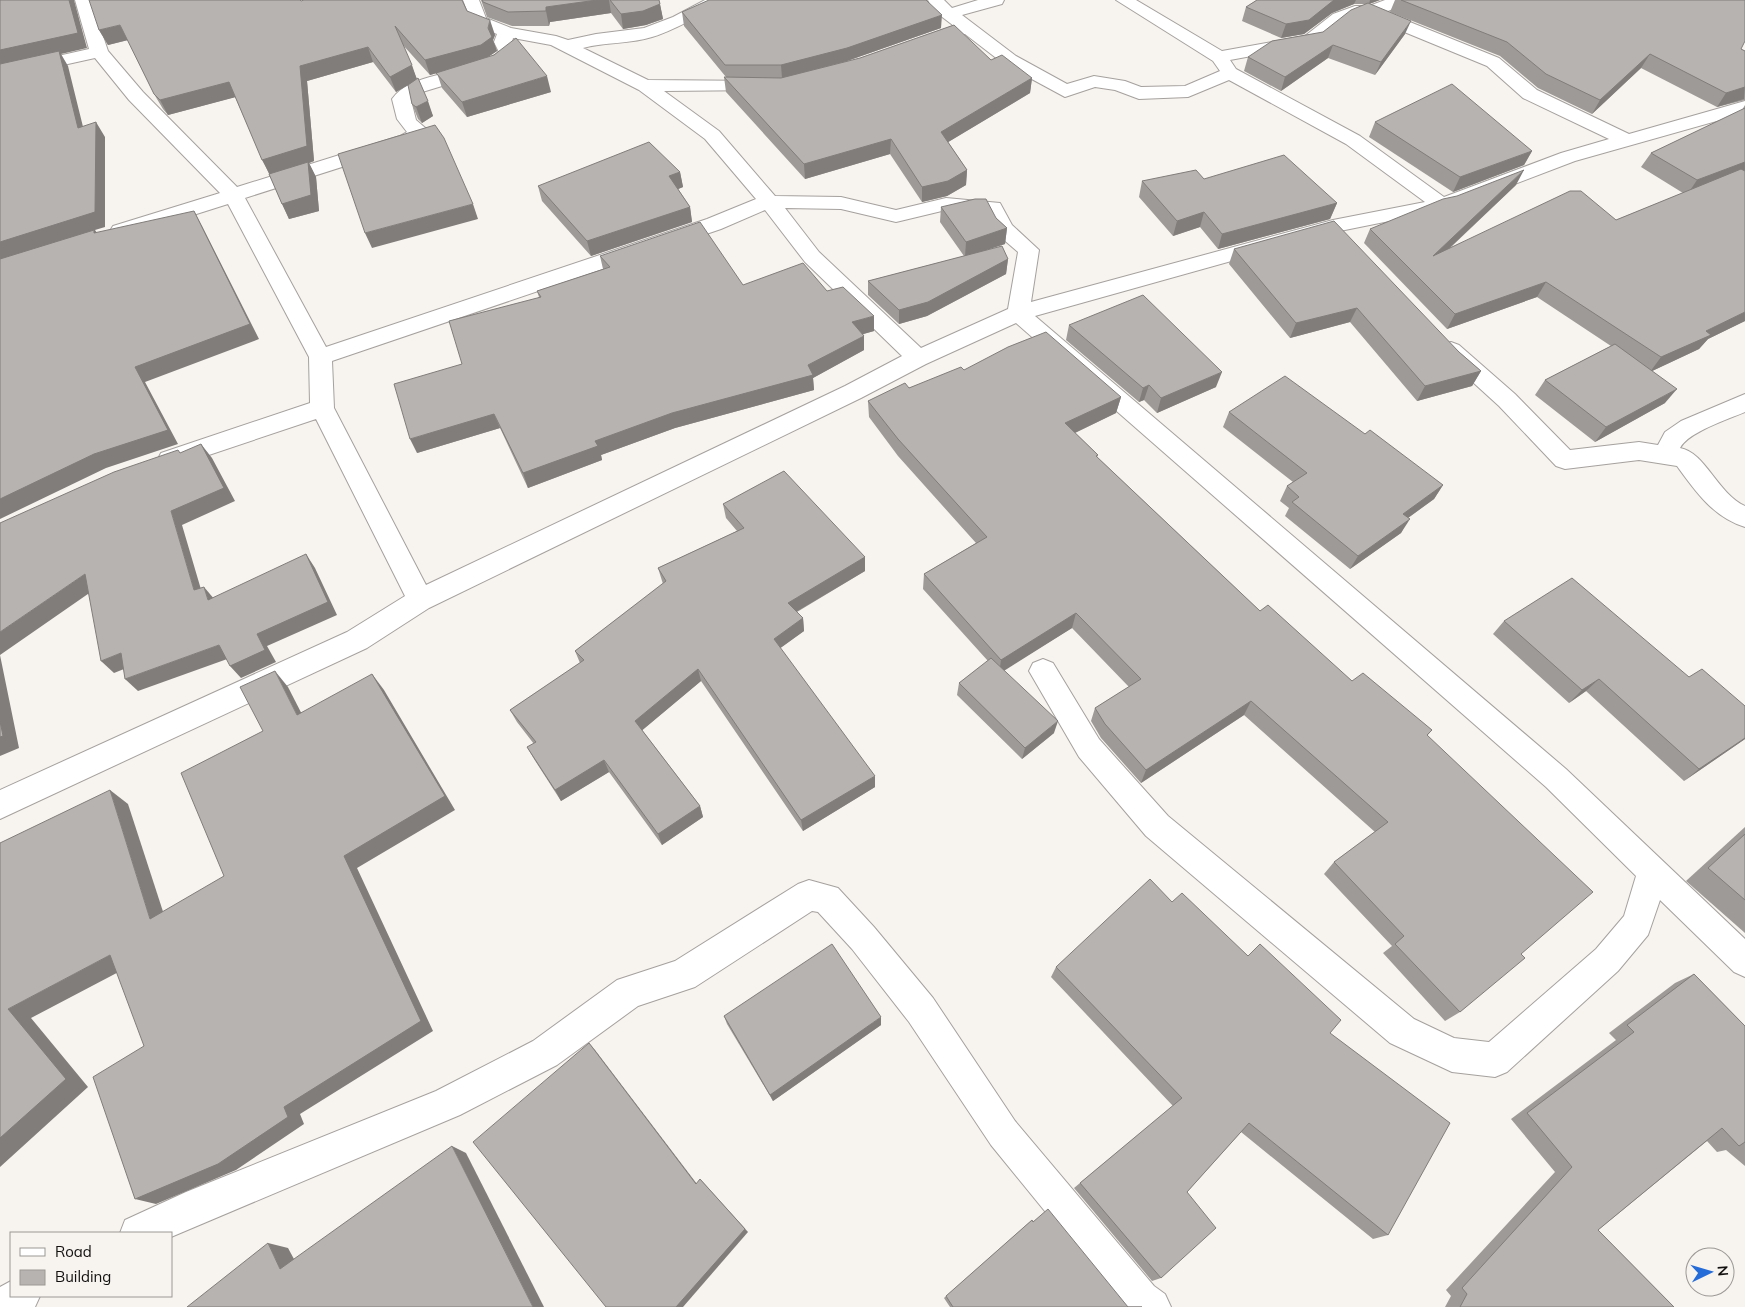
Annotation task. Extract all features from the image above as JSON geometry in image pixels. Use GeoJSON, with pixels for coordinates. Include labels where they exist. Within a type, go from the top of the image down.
{"type":"FeatureCollection","features":[{"type":"Feature","properties":{"kind":"street"},"geometry":{"type":"LineString","coordinates":[[83,0],[99,52],[136,96],[233,195],[320,357],[322,408],[420,600]]}},
{"type":"Feature","properties":{"kind":"street"},"geometry":{"type":"LineString","coordinates":[[471,0],[479,21],[508,32],[556,41],[567,46],[645,86],[712,135],[743,169],[812,257],[918,358]]}},
{"type":"Feature","properties":{"kind":"street"},"geometry":{"type":"LineString","coordinates":[[567,46],[596,39],[647,33],[679,21],[714,2],[726,0]]}},
{"type":"Feature","properties":{"kind":"street"},"geometry":{"type":"LineString","coordinates":[[936,0],[949,14],[1010,60],[1065,91],[1094,81],[1119,85],[1139,93],[1188,92],[1230,73]]}},
{"type":"Feature","properties":{"kind":"street"},"geometry":{"type":"LineString","coordinates":[[949,14],[996,0]]}},
{"type":"Feature","properties":{"kind":"street"},"geometry":{"type":"LineString","coordinates":[[1124,0],[1219,57],[1230,73],[1353,140],[1442,205]]}},
{"type":"Feature","properties":{"kind":"street"},"geometry":{"type":"LineString","coordinates":[[1371,11],[1400,0]]}},
{"type":"Feature","properties":{"kind":"street"},"geometry":{"type":"LineString","coordinates":[[1219,57],[1311,40],[1339,18],[1361,10],[1371,11],[1398,25],[1493,62],[1530,94],[1626,140]]}},
{"type":"Feature","properties":{"kind":"street"},"geometry":{"type":"LineString","coordinates":[[912,47],[967,28]]}},
{"type":"Feature","properties":{"kind":"street"},"geometry":{"type":"LineString","coordinates":[[102,236],[408,140],[420,132],[410,127],[405,117],[401,99],[412,89],[492,65],[509,52],[503,42],[508,32]]}},
{"type":"Feature","properties":{"kind":"street"},"geometry":{"type":"LineString","coordinates":[[0,74],[99,52]]}},
{"type":"Feature","properties":{"kind":"street"},"geometry":{"type":"LineString","coordinates":[[645,86],[704,87],[741,84],[782,86]]}},
{"type":"Feature","properties":{"kind":"street"},"geometry":{"type":"LineString","coordinates":[[0,805],[357,640],[420,600],[853,392],[918,358],[1018,313],[1333,226],[1442,205],[1568,157],[1745,107]]}},
{"type":"Feature","properties":{"kind":"street"},"geometry":{"type":"LineString","coordinates":[[320,357],[714,224],[767,202],[841,203],[896,216],[946,204],[993,207],[1003,228],[1029,250],[1018,313]]}},
{"type":"Feature","properties":{"kind":"street"},"geometry":{"type":"LineString","coordinates":[[1333,226],[1353,247]]}},
{"type":"Feature","properties":{"kind":"street"},"geometry":{"type":"LineString","coordinates":[[1018,313],[1556,778],[1745,961]]}},
{"type":"Feature","properties":{"kind":"street"},"geometry":{"type":"LineString","coordinates":[[1433,331],[1565,460],[1639,451],[1685,458],[1710,492],[1732,511],[1745,517]]}},
{"type":"Feature","properties":{"kind":"street"},"geometry":{"type":"LineString","coordinates":[[1665,455],[1673,438],[1689,427],[1745,402]]}},
{"type":"Feature","properties":{"kind":"street"},"geometry":{"type":"LineString","coordinates":[[144,468],[322,408]]}},
{"type":"Feature","properties":{"kind":"street"},"geometry":{"type":"LineString","coordinates":[[1043,671],[1089,748],[1157,826],[1402,1031],[1452,1055],[1495,1060],[1607,960],[1637,924],[1652,873]]}},
{"type":"Feature","properties":{"kind":"street"},"geometry":{"type":"LineString","coordinates":[[140,1232],[199,1205],[348,1146],[448,1103],[545,1053],[629,992],[683,975],[809,895],[827,899],[863,938],[921,1010],[1003,1133],[1141,1299],[1152,1307]]}},
{"type":"Feature","properties":{"kind":"street"},"geometry":{"type":"LineString","coordinates":[[2,1307],[19,1297]]}},
{"type":"Feature","properties":{"kind":"building"},"geometry":{"type":"Polygon","coordinates":[[[0,0],[69,0],[78,33],[0,50],[0,0]]]}},
{"type":"Feature","properties":{"kind":"building"},"geometry":{"type":"Polygon","coordinates":[[[89,0],[462,0],[467,11],[490,20],[488,28],[492,37],[481,45],[425,60],[395,26],[412,65],[390,77],[368,47],[300,66],[307,146],[262,160],[229,82],[160,100],[154,94],[120,25],[99,30],[89,0]]]}},
{"type":"Feature","properties":{"kind":"building"},"geometry":{"type":"Polygon","coordinates":[[[482,0],[597,0],[546,7],[546,11],[508,12],[482,0]]]}},
{"type":"Feature","properties":{"kind":"building"},"geometry":{"type":"Polygon","coordinates":[[[610,0],[659,0],[660,4],[643,11],[621,14],[610,0]]]}},
{"type":"Feature","properties":{"kind":"building"},"geometry":{"type":"Polygon","coordinates":[[[709,0],[926,0],[942,15],[847,48],[781,65],[725,65],[682,12],[709,0]]]}},
{"type":"Feature","properties":{"kind":"building"},"geometry":{"type":"Polygon","coordinates":[[[1257,0],[1334,0],[1309,20],[1286,24],[1246,7],[1257,0]]]}},
{"type":"Feature","properties":{"kind":"building"},"geometry":{"type":"Polygon","coordinates":[[[1401,0],[1745,0],[1745,41],[1741,49],[1745,51],[1745,87],[1726,93],[1650,54],[1600,100],[1546,74],[1507,42],[1401,0]]]}},
{"type":"Feature","properties":{"kind":"building"},"geometry":{"type":"Polygon","coordinates":[[[1368,3],[1411,21],[1381,62],[1333,45],[1285,77],[1248,57],[1272,41],[1323,32],[1351,10],[1368,3]]]}},
{"type":"Feature","properties":{"kind":"building"},"geometry":{"type":"Polygon","coordinates":[[[954,25],[991,60],[1002,55],[1032,78],[941,132],[967,170],[948,181],[922,187],[891,139],[804,164],[724,77],[781,78],[860,58],[954,25]]]}},
{"type":"Feature","properties":{"kind":"building"},"geometry":{"type":"Polygon","coordinates":[[[516,38],[547,76],[462,102],[436,73],[494,55],[516,38]]]}},
{"type":"Feature","properties":{"kind":"building"},"geometry":{"type":"Polygon","coordinates":[[[59,51],[78,128],[96,122],[95,212],[0,242],[0,64],[59,51]]]}},
{"type":"Feature","properties":{"kind":"building"},"geometry":{"type":"Polygon","coordinates":[[[418,78],[428,101],[416,107],[412,104],[408,85],[418,78]]]}},
{"type":"Feature","properties":{"kind":"building"},"geometry":{"type":"Polygon","coordinates":[[[1452,84],[1532,151],[1460,177],[1375,122],[1452,84]]]}},
{"type":"Feature","properties":{"kind":"building"},"geometry":{"type":"Polygon","coordinates":[[[1745,108],[1745,162],[1697,180],[1651,153],[1745,108]]]}},
{"type":"Feature","properties":{"kind":"building"},"geometry":{"type":"Polygon","coordinates":[[[435,125],[444,138],[473,204],[365,233],[338,154],[435,125]]]}},
{"type":"Feature","properties":{"kind":"building"},"geometry":{"type":"Polygon","coordinates":[[[649,142],[680,172],[669,176],[690,207],[587,241],[538,186],[649,142]]]}},
{"type":"Feature","properties":{"kind":"building"},"geometry":{"type":"Polygon","coordinates":[[[1284,155],[1337,203],[1222,234],[1204,212],[1177,221],[1142,181],[1196,170],[1204,179],[1284,155]]]}},
{"type":"Feature","properties":{"kind":"building"},"geometry":{"type":"Polygon","coordinates":[[[308,162],[311,195],[282,204],[269,174],[308,162]]]}},
{"type":"Feature","properties":{"kind":"building"},"geometry":{"type":"Polygon","coordinates":[[[1741,169],[1745,171],[1745,312],[1706,331],[1711,335],[1661,357],[1546,282],[1455,314],[1370,229],[1443,199],[1457,196],[1524,170],[1433,256],[1570,191],[1581,191],[1616,220],[1741,169]]]}},
{"type":"Feature","properties":{"kind":"building"},"geometry":{"type":"Polygon","coordinates":[[[975,199],[986,199],[996,218],[1007,228],[966,242],[941,207],[975,199]]]}},
{"type":"Feature","properties":{"kind":"building"},"geometry":{"type":"Polygon","coordinates":[[[194,211],[250,324],[135,367],[168,430],[94,454],[0,499],[0,259],[94,230],[94,233],[194,211]]]}},
{"type":"Feature","properties":{"kind":"building"},"geometry":{"type":"Polygon","coordinates":[[[1334,221],[1459,352],[1481,371],[1425,386],[1357,308],[1296,323],[1234,249],[1334,221]]]}},
{"type":"Feature","properties":{"kind":"building"},"geometry":{"type":"Polygon","coordinates":[[[700,222],[743,285],[803,263],[827,291],[843,287],[874,316],[852,322],[864,336],[808,365],[813,375],[672,413],[595,441],[598,446],[523,473],[494,414],[410,439],[394,384],[462,364],[449,321],[541,297],[537,291],[610,267],[600,256],[700,222]]]}},
{"type":"Feature","properties":{"kind":"building"},"geometry":{"type":"Polygon","coordinates":[[[1002,246],[1008,259],[928,302],[899,310],[868,281],[1002,246]]]}},
{"type":"Feature","properties":{"kind":"building"},"geometry":{"type":"Polygon","coordinates":[[[1143,295],[1222,372],[1161,398],[1149,385],[1143,388],[1069,325],[1143,295]]]}},
{"type":"Feature","properties":{"kind":"building"},"geometry":{"type":"Polygon","coordinates":[[[1046,332],[1121,397],[1065,423],[1098,455],[1096,456],[1260,611],[1268,605],[1352,681],[1363,673],[1432,730],[1427,735],[1593,892],[1521,954],[1525,958],[1460,1012],[1395,944],[1404,936],[1334,862],[1388,822],[1251,701],[1146,770],[1105,724],[1095,708],[1141,679],[1076,613],[1001,660],[924,574],[987,537],[898,439],[868,401],[905,383],[909,388],[961,367],[964,370],[1008,347],[1046,332]]]}},
{"type":"Feature","properties":{"kind":"building"},"geometry":{"type":"Polygon","coordinates":[[[1615,344],[1677,389],[1606,427],[1545,380],[1615,344]]]}},
{"type":"Feature","properties":{"kind":"building"},"geometry":{"type":"Polygon","coordinates":[[[1285,376],[1365,434],[1370,430],[1443,485],[1403,514],[1410,519],[1358,556],[1292,502],[1299,497],[1287,486],[1307,473],[1229,412],[1285,376]]]}},
{"type":"Feature","properties":{"kind":"building"},"geometry":{"type":"Polygon","coordinates":[[[201,444],[224,488],[171,511],[194,590],[204,587],[208,600],[306,554],[328,602],[257,634],[265,650],[230,666],[219,645],[125,679],[121,653],[101,661],[85,574],[0,632],[0,523],[114,472],[178,450],[180,453],[201,444]]]}},
{"type":"Feature","properties":{"kind":"building"},"geometry":{"type":"Polygon","coordinates":[[[784,471],[865,557],[788,603],[803,618],[774,639],[875,776],[801,820],[698,669],[635,721],[700,806],[658,834],[604,760],[555,790],[527,747],[536,742],[510,710],[584,660],[575,651],[666,581],[658,568],[744,528],[723,504],[784,471]]]}},
{"type":"Feature","properties":{"kind":"building"},"geometry":{"type":"Polygon","coordinates":[[[1572,578],[1689,677],[1702,669],[1745,706],[1745,738],[1699,769],[1599,679],[1582,690],[1504,621],[1572,578]]]}},
{"type":"Feature","properties":{"kind":"building"},"geometry":{"type":"Polygon","coordinates":[[[991,658],[1058,721],[1025,748],[959,683],[991,658]]]}},
{"type":"Feature","properties":{"kind":"building"},"geometry":{"type":"Polygon","coordinates":[[[275,671],[297,715],[372,674],[445,796],[344,856],[421,1021],[284,1107],[288,1117],[218,1164],[135,1199],[93,1077],[144,1046],[110,955],[8,1009],[66,1079],[0,1138],[0,843],[110,790],[150,919],[224,876],[181,773],[263,731],[240,687],[275,671]]]}},
{"type":"Feature","properties":{"kind":"building"},"geometry":{"type":"Polygon","coordinates":[[[0,721],[3,736],[0,737],[0,721]]]}},
{"type":"Feature","properties":{"kind":"building"},"geometry":{"type":"Polygon","coordinates":[[[1745,834],[1745,900],[1708,868],[1745,834]]]}},
{"type":"Feature","properties":{"kind":"building"},"geometry":{"type":"Polygon","coordinates":[[[1150,879],[1172,902],[1182,893],[1248,956],[1260,944],[1341,1020],[1330,1033],[1450,1123],[1388,1235],[1249,1123],[1187,1192],[1216,1228],[1161,1278],[1080,1183],[1182,1098],[1056,967],[1150,879]]]}},
{"type":"Feature","properties":{"kind":"building"},"geometry":{"type":"Polygon","coordinates":[[[832,944],[881,1017],[770,1095],[724,1016],[832,944]]]}},
{"type":"Feature","properties":{"kind":"building"},"geometry":{"type":"Polygon","coordinates":[[[1694,974],[1745,1026],[1745,1142],[1739,1146],[1722,1128],[1598,1230],[1674,1307],[1460,1307],[1467,1294],[1462,1288],[1572,1167],[1527,1113],[1634,1032],[1627,1025],[1694,974]]]}},
{"type":"Feature","properties":{"kind":"building"},"geometry":{"type":"Polygon","coordinates":[[[589,1043],[696,1184],[700,1179],[745,1229],[676,1307],[606,1307],[473,1142],[589,1043]]]}},
{"type":"Feature","properties":{"kind":"building"},"geometry":{"type":"Polygon","coordinates":[[[452,1146],[533,1307],[187,1307],[268,1243],[280,1269],[452,1146]]]}},
{"type":"Feature","properties":{"kind":"building"},"geometry":{"type":"Polygon","coordinates":[[[1048,1209],[1128,1307],[953,1307],[946,1296],[1032,1220],[1033,1222],[1048,1209]]]}}]}
